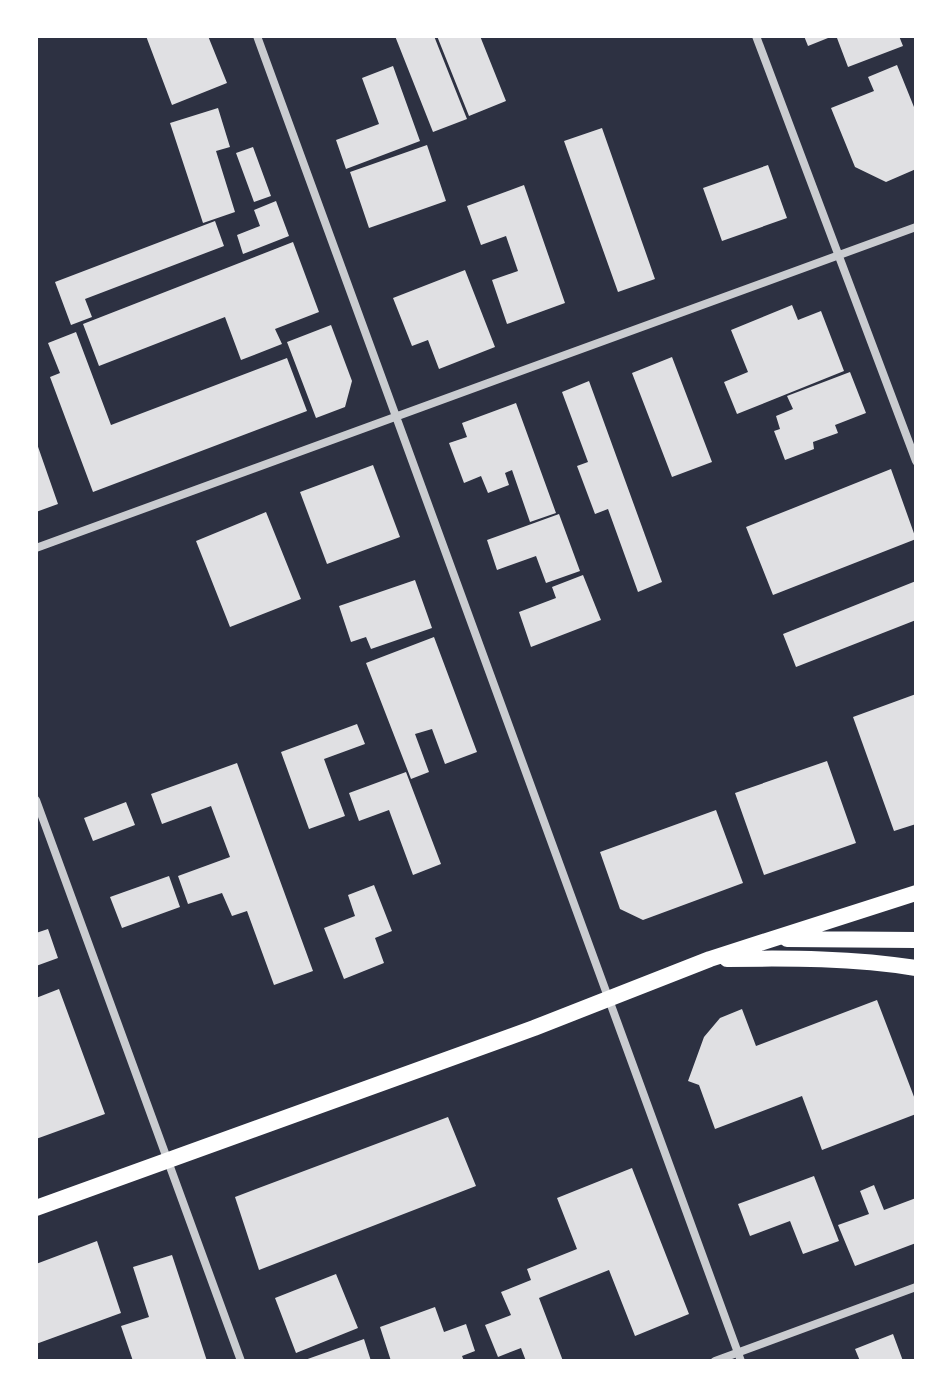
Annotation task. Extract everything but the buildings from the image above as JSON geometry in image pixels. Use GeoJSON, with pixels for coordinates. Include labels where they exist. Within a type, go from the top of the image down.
{"type":"FeatureCollection","features":[{"type":"Feature","properties":{"kind":"main road"},"geometry":{"type":"LineString","coordinates":[[36,1208],[534,1028],[710,959],[916,893]]}},
{"type":"Feature","properties":{"kind":"main road"},"geometry":{"type":"LineString","coordinates":[[770,939],[916,940]]}},
{"type":"Feature","properties":{"kind":"main road"},"geometry":{"type":"LineString","coordinates":[[710,959],[799,958],[916,968]]}},
{"type":"Feature","properties":{"kind":"street"},"geometry":{"type":"LineString","coordinates":[[257,36],[739,1357]]}},
{"type":"Feature","properties":{"kind":"street"},"geometry":{"type":"LineString","coordinates":[[756,36],[916,461]]}},
{"type":"Feature","properties":{"kind":"street"},"geometry":{"type":"LineString","coordinates":[[36,548],[916,227]]}},
{"type":"Feature","properties":{"kind":"street"},"geometry":{"type":"LineString","coordinates":[[36,800],[241,1361]]}},
{"type":"Feature","properties":{"kind":"street"},"geometry":{"type":"LineString","coordinates":[[715,1361],[739,1357],[916,1287]]}}]}
